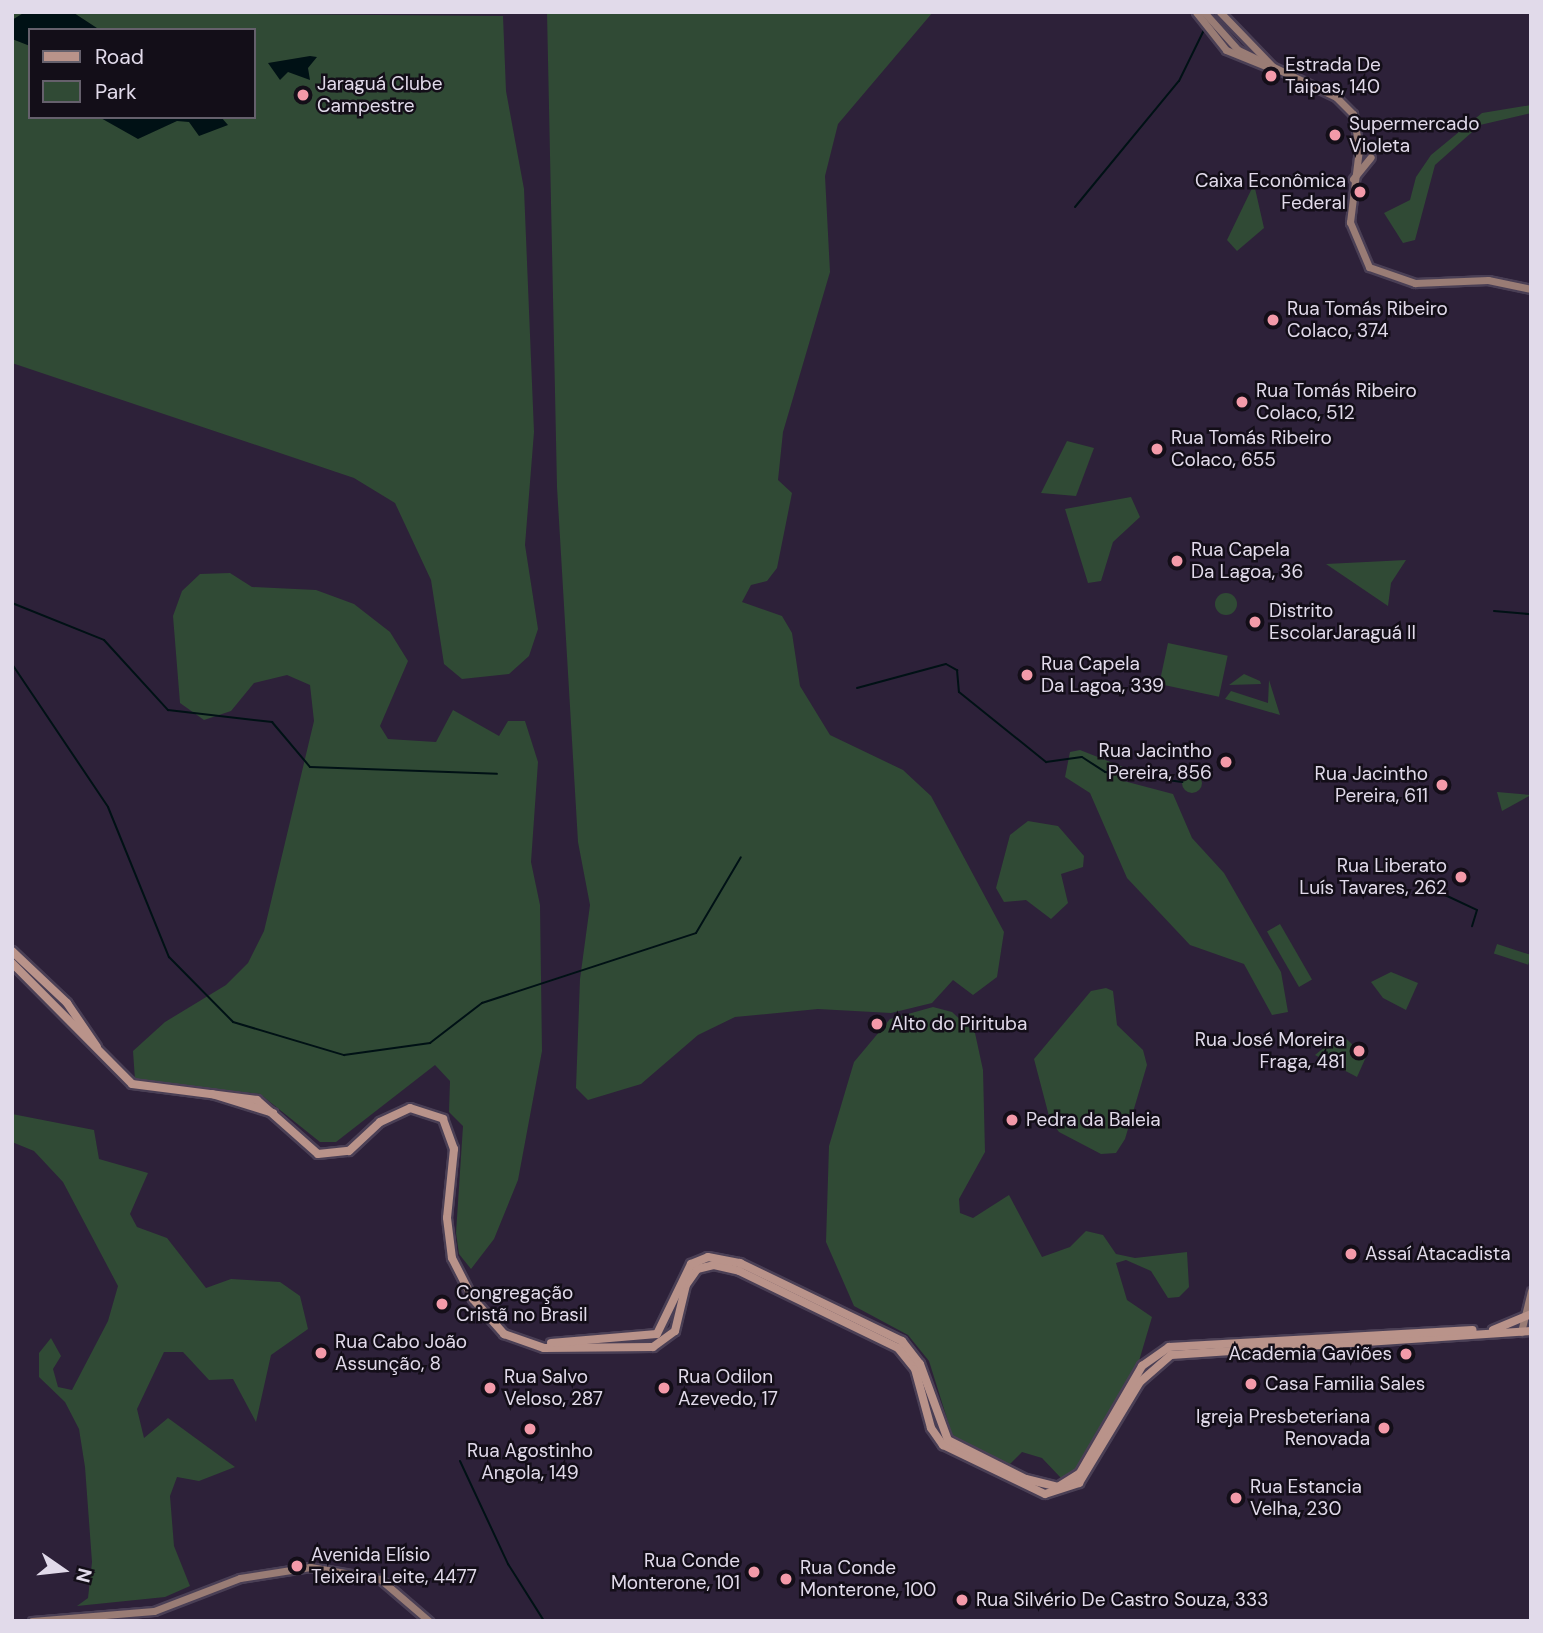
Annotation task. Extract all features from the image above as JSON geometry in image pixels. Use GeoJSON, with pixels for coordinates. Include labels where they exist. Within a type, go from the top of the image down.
{"type":"FeatureCollection","features":[{"type":"Feature","properties":{"kind":"main road"},"geometry":{"type":"LineString","coordinates":[[1196,12],[1226,51],[1276,69]]}},
{"type":"Feature","properties":{"kind":"main road"},"geometry":{"type":"LineString","coordinates":[[1220,12],[1276,69]]}},
{"type":"Feature","properties":{"kind":"main road"},"geometry":{"type":"LineString","coordinates":[[1206,14],[1238,50],[1349,108],[1359,140],[1353,180],[1352,233],[1377,273],[1415,283],[1488,280],[1531,289]]}},
{"type":"Feature","properties":{"kind":"main road"},"geometry":{"type":"LineString","coordinates":[[1353,180],[1371,157]]}},
{"type":"Feature","properties":{"kind":"main road"},"geometry":{"type":"LineString","coordinates":[[12,951],[73,1009],[100,1055]]}},
{"type":"Feature","properties":{"kind":"main road"},"geometry":{"type":"LineString","coordinates":[[12,963],[61,1007],[100,1055],[141,1089],[210,1093],[257,1100],[275,1114],[306,1148],[328,1156],[349,1151],[380,1122],[410,1108],[443,1119],[454,1149],[447,1218],[452,1258],[490,1322],[527,1343],[647,1347],[672,1335],[697,1269],[714,1265],[748,1275],[898,1348],[915,1369],[931,1428],[943,1445],[1052,1494],[1079,1483],[1140,1382],[1171,1354],[1531,1331]]}},
{"type":"Feature","properties":{"kind":"main road"},"geometry":{"type":"LineString","coordinates":[[60,995],[61,1007]]}},
{"type":"Feature","properties":{"kind":"main road"},"geometry":{"type":"LineString","coordinates":[[61,1007],[73,1009]]}},
{"type":"Feature","properties":{"kind":"main road"},"geometry":{"type":"LineString","coordinates":[[527,1343],[649,1337],[665,1327],[691,1264],[719,1257],[863,1319],[913,1353],[948,1440],[1003,1468],[1012,1466],[1046,1486],[1075,1479],[1130,1381],[1169,1348],[1500,1329],[1531,1314]]}},
{"type":"Feature","properties":{"kind":"main road"},"geometry":{"type":"LineString","coordinates":[[1521,1332],[1520,1318],[1531,1290]]}},
{"type":"Feature","properties":{"kind":"main road"},"geometry":{"type":"LineString","coordinates":[[672,1335],[673,1306]]}},
{"type":"Feature","properties":{"kind":"main road"},"geometry":{"type":"LineString","coordinates":[[32,1621],[154,1611],[240,1578],[310,1567],[389,1583],[429,1621]]}},
{"type":"Feature","properties":{"kind":"green space"},"geometry":{"type":"Polygon","coordinates":[[[12,12],[503,16],[506,91],[524,189],[534,432],[525,545],[538,629],[529,656],[509,674],[462,679],[444,664],[431,580],[395,503],[354,478],[12,363],[12,12]]]}},
{"type":"Feature","properties":{"kind":"green space"},"geometry":{"type":"Polygon","coordinates":[[[547,12],[933,12],[838,124],[825,176],[830,272],[783,432],[778,480],[792,493],[777,568],[767,581],[751,585],[742,602],[782,616],[792,633],[800,686],[830,735],[903,770],[931,796],[1004,932],[997,977],[973,995],[953,980],[932,1003],[891,1013],[818,1009],[735,1017],[698,1035],[641,1084],[588,1100],[576,1088],[580,979],[590,905],[578,842],[557,487],[547,12]]]}},
{"type":"Feature","properties":{"kind":"green space"},"geometry":{"type":"Polygon","coordinates":[[[1531,105],[1531,113],[1480,125],[1435,165],[1415,240],[1403,243],[1384,213],[1410,200],[1416,177],[1431,155],[1482,113],[1531,105]]]}},
{"type":"Feature","properties":{"kind":"green space"},"geometry":{"type":"Polygon","coordinates":[[[1254,184],[1264,228],[1237,251],[1227,240],[1254,184]]]}},
{"type":"Feature","properties":{"kind":"green space"},"geometry":{"type":"Polygon","coordinates":[[[1067,441],[1094,448],[1076,496],[1041,493],[1067,441]]]}},
{"type":"Feature","properties":{"kind":"green space"},"geometry":{"type":"Polygon","coordinates":[[[1131,497],[1140,517],[1113,542],[1101,581],[1088,583],[1065,509],[1131,497]]]}},
{"type":"Feature","properties":{"kind":"green space"},"geometry":{"type":"Polygon","coordinates":[[[1406,560],[1391,583],[1388,606],[1326,564],[1406,560]]]}},
{"type":"Feature","properties":{"kind":"green space"},"geometry":{"type":"Polygon","coordinates":[[[230,573],[252,587],[316,590],[354,604],[390,632],[408,661],[380,726],[388,739],[436,742],[453,710],[499,736],[508,721],[525,721],[538,762],[531,862],[540,905],[542,1051],[518,1180],[494,1239],[471,1269],[459,1254],[456,1233],[463,1126],[449,1112],[450,1081],[435,1065],[336,1142],[320,1142],[260,1094],[135,1080],[133,1051],[165,1022],[226,985],[248,963],[264,931],[314,721],[310,685],[287,675],[254,683],[231,711],[204,720],[180,703],[173,616],[182,591],[200,574],[230,573]]]}},
{"type":"Feature","properties":{"kind":"green space"},"geometry":{"type":"Polygon","coordinates":[[[1226,593],[1234,596],[1237,604],[1234,612],[1226,615],[1218,612],[1215,604],[1218,596],[1226,593]]]}},
{"type":"Feature","properties":{"kind":"green space"},"geometry":{"type":"Polygon","coordinates":[[[1168,643],[1228,656],[1219,697],[1159,684],[1168,643]]]}},
{"type":"Feature","properties":{"kind":"green space"},"geometry":{"type":"Polygon","coordinates":[[[1244,674],[1260,681],[1261,684],[1229,685],[1244,674]]]}},
{"type":"Feature","properties":{"kind":"green space"},"geometry":{"type":"Polygon","coordinates":[[[1269,680],[1280,715],[1225,699],[1231,691],[1268,703],[1269,680]]]}},
{"type":"Feature","properties":{"kind":"green space"},"geometry":{"type":"Polygon","coordinates":[[[1080,750],[1123,767],[1120,780],[1173,794],[1192,838],[1224,873],[1281,972],[1288,1012],[1272,1015],[1244,964],[1190,945],[1127,878],[1090,793],[1065,777],[1070,752],[1080,750]]]}},
{"type":"Feature","properties":{"kind":"green space"},"geometry":{"type":"Polygon","coordinates":[[[1192,773],[1199,776],[1202,783],[1199,790],[1192,793],[1185,790],[1182,783],[1185,776],[1192,773]]]}},
{"type":"Feature","properties":{"kind":"green space"},"geometry":{"type":"Polygon","coordinates":[[[1497,792],[1531,795],[1502,811],[1497,792]]]}},
{"type":"Feature","properties":{"kind":"green space"},"geometry":{"type":"Polygon","coordinates":[[[1028,821],[1058,826],[1084,856],[1083,867],[1061,874],[1068,903],[1051,919],[1026,900],[1004,902],[996,888],[1010,835],[1028,821]]]}},
{"type":"Feature","properties":{"kind":"green space"},"geometry":{"type":"Polygon","coordinates":[[[1280,924],[1312,979],[1299,987],[1267,931],[1280,924]]]}},
{"type":"Feature","properties":{"kind":"green space"},"geometry":{"type":"Polygon","coordinates":[[[1497,944],[1531,955],[1528,965],[1494,954],[1497,944]]]}},
{"type":"Feature","properties":{"kind":"green space"},"geometry":{"type":"Polygon","coordinates":[[[1391,972],[1418,983],[1406,1010],[1383,998],[1371,982],[1391,972]]]}},
{"type":"Feature","properties":{"kind":"green space"},"geometry":{"type":"Polygon","coordinates":[[[1106,988],[1113,991],[1117,1025],[1143,1050],[1147,1065],[1125,1139],[1116,1153],[1101,1154],[1059,1132],[1050,1120],[1034,1059],[1091,991],[1106,988]]]}},
{"type":"Feature","properties":{"kind":"green space"},"geometry":{"type":"Polygon","coordinates":[[[933,1007],[952,1012],[975,1033],[983,1070],[985,1152],[959,1199],[960,1213],[973,1218],[1009,1195],[1042,1257],[1070,1247],[1086,1231],[1103,1235],[1116,1254],[1135,1258],[1187,1252],[1189,1287],[1179,1297],[1168,1298],[1151,1271],[1126,1260],[1116,1263],[1127,1300],[1152,1317],[1139,1361],[1077,1473],[1061,1478],[1042,1458],[1022,1452],[1010,1464],[954,1441],[929,1361],[908,1335],[854,1306],[826,1242],[829,1146],[854,1062],[890,1019],[933,1007]]]}},
{"type":"Feature","properties":{"kind":"green space"},"geometry":{"type":"Polygon","coordinates":[[[1341,1034],[1366,1057],[1357,1077],[1315,1055],[1341,1034]]]}},
{"type":"Feature","properties":{"kind":"green space"},"geometry":{"type":"Polygon","coordinates":[[[12,1114],[94,1130],[99,1159],[148,1173],[130,1214],[137,1227],[167,1238],[206,1288],[231,1279],[280,1282],[300,1296],[308,1329],[271,1355],[256,1422],[233,1379],[209,1380],[183,1352],[164,1352],[137,1409],[144,1438],[168,1418],[235,1467],[199,1481],[177,1477],[170,1496],[174,1546],[190,1586],[165,1597],[77,1606],[88,1598],[92,1562],[85,1467],[79,1429],[65,1402],[39,1377],[39,1353],[51,1338],[61,1356],[53,1369],[58,1387],[72,1390],[108,1321],[118,1286],[63,1182],[34,1151],[12,1142],[12,1114]]]}},
{"type":"Feature","properties":{"kind":"shaded area"},"geometry":{"type":"Polygon","coordinates":[[[25,12],[74,13],[97,28],[28,28],[28,45],[12,39],[12,20],[25,12]]]}},
{"type":"Feature","properties":{"kind":"shaded area"},"geometry":{"type":"Polygon","coordinates":[[[317,57],[308,68],[310,80],[288,72],[280,80],[268,63],[317,57]]]}},
{"type":"Feature","properties":{"kind":"shaded area"},"geometry":{"type":"Polygon","coordinates":[[[103,119],[223,119],[228,125],[199,136],[189,122],[177,121],[138,139],[103,119]]]}},
{"type":"Feature","properties":{"kind":"waterway"},"geometry":{"type":"LineString","coordinates":[[1075,207],[1179,81],[1205,28]]}},
{"type":"Feature","properties":{"kind":"waterway"},"geometry":{"type":"LineString","coordinates":[[12,603],[104,640],[168,710],[272,722],[310,767],[497,774]]}},
{"type":"Feature","properties":{"kind":"waterway"},"geometry":{"type":"LineString","coordinates":[[1494,611],[1531,614]]}},
{"type":"Feature","properties":{"kind":"waterway"},"geometry":{"type":"LineString","coordinates":[[12,664],[108,807],[169,957],[233,1022],[344,1055],[430,1043],[482,1003],[696,933],[741,857]]}},
{"type":"Feature","properties":{"kind":"waterway"},"geometry":{"type":"LineString","coordinates":[[857,688],[946,664],[957,670],[959,692],[1046,762],[1082,757],[1105,772],[1182,782]]}},
{"type":"Feature","properties":{"kind":"waterway"},"geometry":{"type":"LineString","coordinates":[[1445,895],[1477,910],[1472,926]]}},
{"type":"Feature","properties":{"kind":"waterway"},"geometry":{"type":"LineString","coordinates":[[460,1461],[508,1564],[544,1621]]}},
{"type":"Feature","properties":{"kind":"place","name":"Estrada De Taipas, 140"},"geometry":{"type":"Point","coordinates":[1271,76]}},
{"type":"Feature","properties":{"kind":"place","name":"Jaraguá Clube Campestre"},"geometry":{"type":"Point","coordinates":[303,95]}},
{"type":"Feature","properties":{"kind":"place","name":"Supermercado Violeta"},"geometry":{"type":"Point","coordinates":[1335,135]}},
{"type":"Feature","properties":{"kind":"place","name":"Caixa Econômica Federal"},"geometry":{"type":"Point","coordinates":[1360,192]}},
{"type":"Feature","properties":{"kind":"place","name":"Rua Tomás Ribeiro Colaco, 374"},"geometry":{"type":"Point","coordinates":[1273,320]}},
{"type":"Feature","properties":{"kind":"place","name":"Rua Tomás Ribeiro Colaco, 512"},"geometry":{"type":"Point","coordinates":[1242,402]}},
{"type":"Feature","properties":{"kind":"place","name":"Rua Tomás Ribeiro Colaco, 655"},"geometry":{"type":"Point","coordinates":[1157,449]}},
{"type":"Feature","properties":{"kind":"place","name":"Rua Capela Da Lagoa, 36"},"geometry":{"type":"Point","coordinates":[1177,561]}},
{"type":"Feature","properties":{"kind":"place","name":"Distrito EscolarJaraguá II"},"geometry":{"type":"Point","coordinates":[1255,622]}},
{"type":"Feature","properties":{"kind":"place","name":"Rua Capela Da Lagoa, 339"},"geometry":{"type":"Point","coordinates":[1027,675]}},
{"type":"Feature","properties":{"kind":"place","name":"Rua Jacintho Pereira, 856"},"geometry":{"type":"Point","coordinates":[1226,762]}},
{"type":"Feature","properties":{"kind":"place","name":"Rua Jacintho Pereira, 611"},"geometry":{"type":"Point","coordinates":[1442,785]}},
{"type":"Feature","properties":{"kind":"place","name":"Rua Liberato Luís Tavares, 262"},"geometry":{"type":"Point","coordinates":[1461,877]}},
{"type":"Feature","properties":{"kind":"place","name":"Alto do Pirituba"},"geometry":{"type":"Point","coordinates":[877,1024]}},
{"type":"Feature","properties":{"kind":"place","name":"Rua José Moreira Fraga, 481"},"geometry":{"type":"Point","coordinates":[1359,1051]}},
{"type":"Feature","properties":{"kind":"place","name":"Pedra da Baleia"},"geometry":{"type":"Point","coordinates":[1012,1120]}},
{"type":"Feature","properties":{"kind":"place","name":"Assaí Atacadista"},"geometry":{"type":"Point","coordinates":[1351,1254]}},
{"type":"Feature","properties":{"kind":"place","name":"Congregação Cristã no Brasil"},"geometry":{"type":"Point","coordinates":[442,1304]}},
{"type":"Feature","properties":{"kind":"place","name":"Rua Cabo João Assunção, 8"},"geometry":{"type":"Point","coordinates":[321,1353]}},
{"type":"Feature","properties":{"kind":"place","name":"Academia Gaviões"},"geometry":{"type":"Point","coordinates":[1406,1354]}},
{"type":"Feature","properties":{"kind":"place","name":"Casa Familia Sales"},"geometry":{"type":"Point","coordinates":[1251,1384]}},
{"type":"Feature","properties":{"kind":"place","name":"Rua Salvo Veloso, 287"},"geometry":{"type":"Point","coordinates":[490,1388]}},
{"type":"Feature","properties":{"kind":"place","name":"Rua Odilon Azevedo, 17"},"geometry":{"type":"Point","coordinates":[664,1388]}},
{"type":"Feature","properties":{"kind":"place","name":"Igreja Presbeteriana Renovada"},"geometry":{"type":"Point","coordinates":[1384,1428]}},
{"type":"Feature","properties":{"kind":"place","name":"Rua Agostinho Angola, 149"},"geometry":{"type":"Point","coordinates":[530,1429]}},
{"type":"Feature","properties":{"kind":"place","name":"Rua Estancia Velha, 230"},"geometry":{"type":"Point","coordinates":[1236,1498]}},
{"type":"Feature","properties":{"kind":"place","name":"Avenida Elísio Teixeira Leite, 4477"},"geometry":{"type":"Point","coordinates":[297,1566]}},
{"type":"Feature","properties":{"kind":"place","name":"Rua Conde Monterone, 101"},"geometry":{"type":"Point","coordinates":[754,1572]}},
{"type":"Feature","properties":{"kind":"place","name":"Rua Conde Monterone, 100"},"geometry":{"type":"Point","coordinates":[786,1579]}},
{"type":"Feature","properties":{"kind":"place","name":"Rua Silvério De Castro Souza, 333"},"geometry":{"type":"Point","coordinates":[962,1600]}}]}
